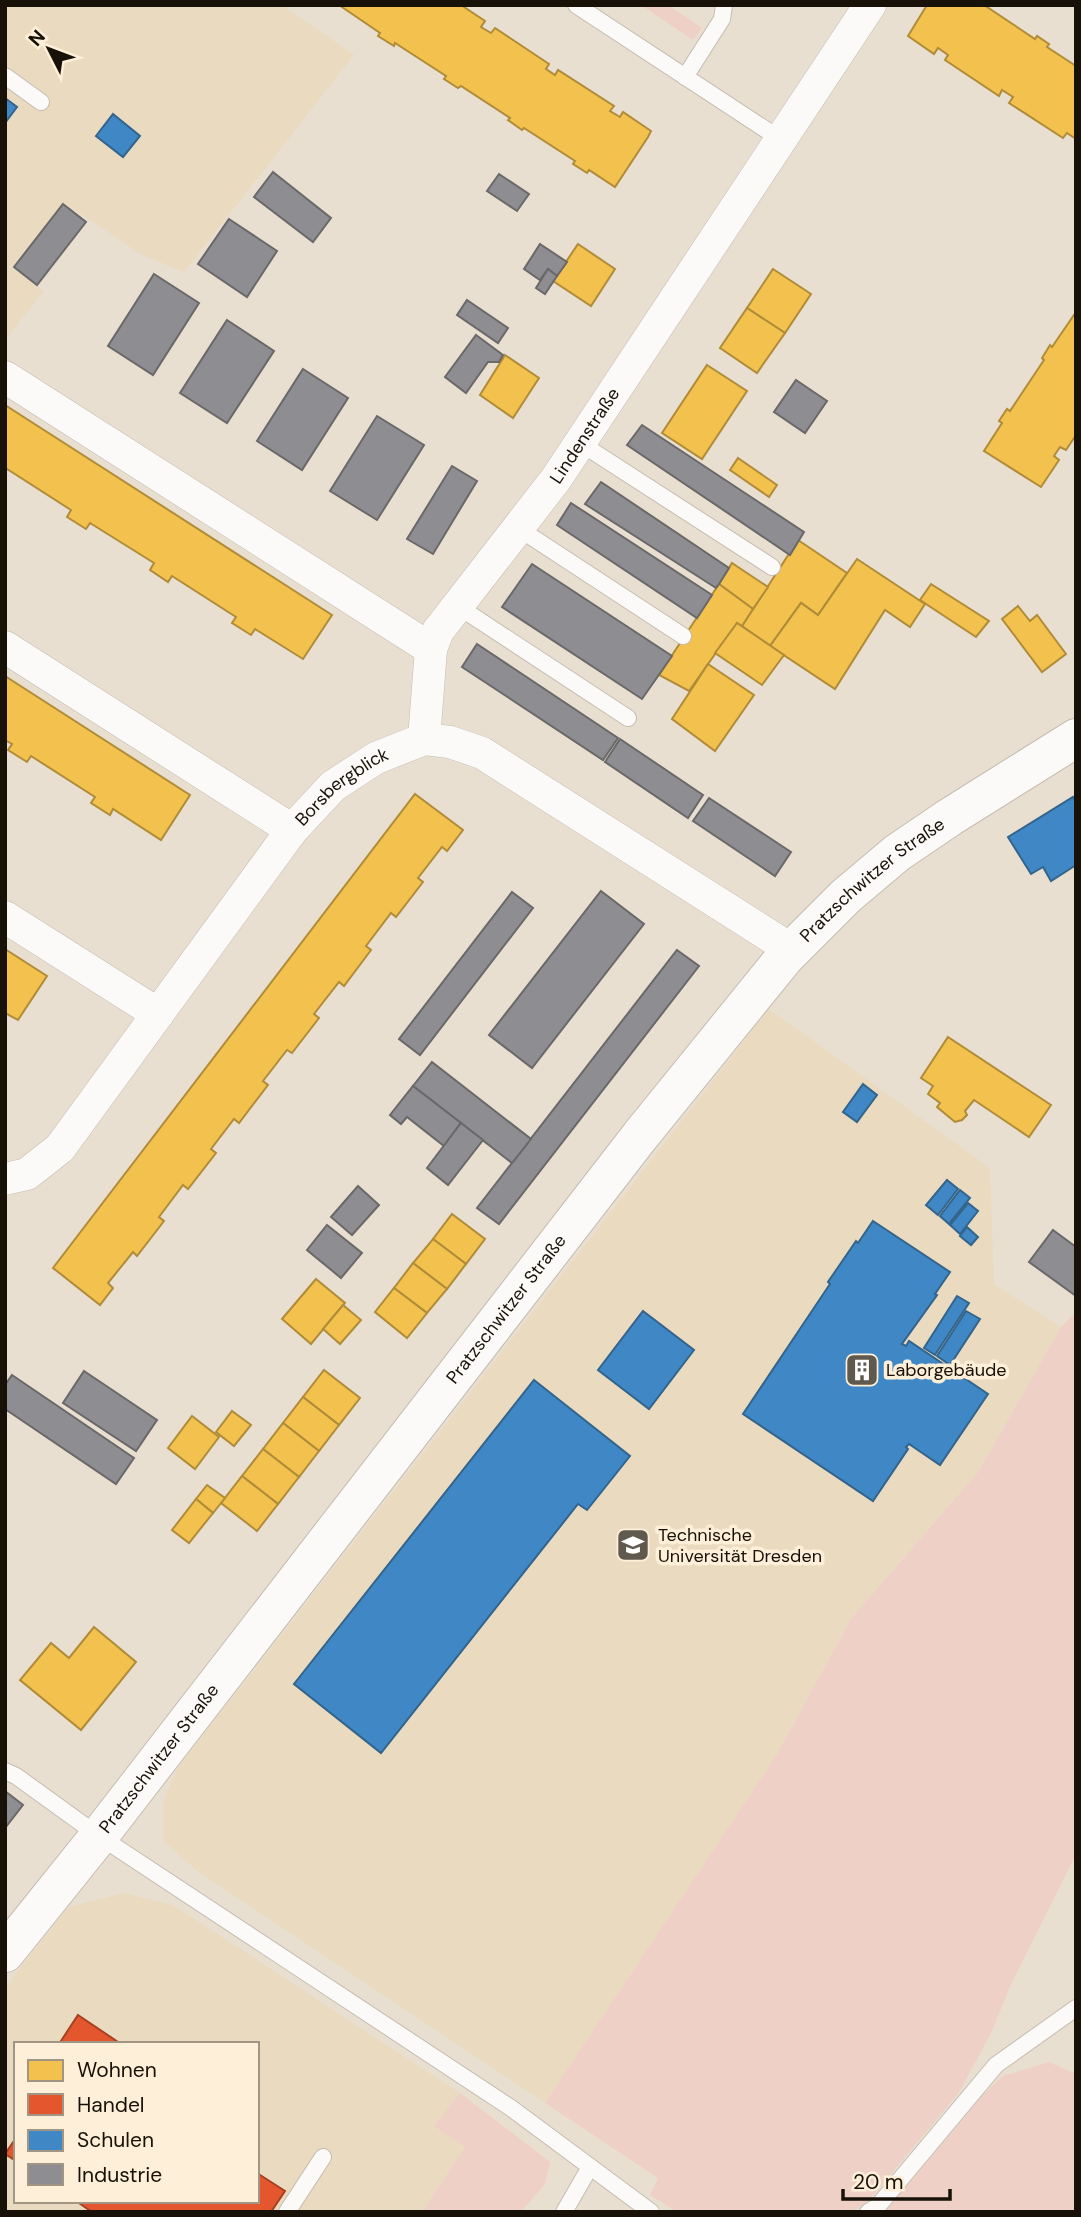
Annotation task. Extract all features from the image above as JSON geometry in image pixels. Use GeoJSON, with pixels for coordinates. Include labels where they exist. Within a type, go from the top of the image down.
{"type":"FeatureCollection","features":[{"type":"Feature","properties":{"kind":"street","name":"Lindenstraße"},"geometry":{"type":"LineString","coordinates":[[424,739],[430,649],[438,631],[556,479],[870,5]]}},
{"type":"Feature","properties":{"kind":"street"},"geometry":{"type":"LineString","coordinates":[[5,377],[430,649]]}},
{"type":"Feature","properties":{"kind":"street"},"geometry":{"type":"LineString","coordinates":[[5,647],[292,830]]}},
{"type":"Feature","properties":{"kind":"street","name":"Pratzschwitzer Straße"},"geometry":{"type":"LineString","coordinates":[[5,1953],[99,1836],[640,1136],[792,950],[846,895],[897,853],[1076,738]]}},
{"type":"Feature","properties":{"kind":"street"},"geometry":{"type":"LineString","coordinates":[[424,739],[450,742],[482,752],[792,950]]}},
{"type":"Feature","properties":{"kind":"street","name":"Borsbergblick"},"geometry":{"type":"LineString","coordinates":[[5,1179],[27,1174],[60,1148],[292,830],[333,786],[376,758],[424,739]]}},
{"type":"Feature","properties":{"kind":"street"},"geometry":{"type":"LineString","coordinates":[[5,917],[158,1014]]}},
{"type":"Feature","properties":{"kind":"lane"},"geometry":{"type":"LineString","coordinates":[[576,5],[780,139]]}},
{"type":"Feature","properties":{"kind":"lane"},"geometry":{"type":"LineString","coordinates":[[685,77],[722,19],[724,5]]}},
{"type":"Feature","properties":{"kind":"lane"},"geometry":{"type":"LineString","coordinates":[[5,76],[41,102]]}},
{"type":"Feature","properties":{"kind":"lane"},"geometry":{"type":"LineString","coordinates":[[580,443],[772,567]]}},
{"type":"Feature","properties":{"kind":"lane"},"geometry":{"type":"LineString","coordinates":[[518,528],[683,636]]}},
{"type":"Feature","properties":{"kind":"lane"},"geometry":{"type":"LineString","coordinates":[[456,605],[628,718]]}},
{"type":"Feature","properties":{"kind":"lane"},"geometry":{"type":"LineString","coordinates":[[5,1771],[511,2108],[651,2212]]}},
{"type":"Feature","properties":{"kind":"lane"},"geometry":{"type":"LineString","coordinates":[[868,2212],[878,2206],[996,2064],[1076,2008]]}},
{"type":"Feature","properties":{"kind":"lane"},"geometry":{"type":"LineString","coordinates":[[287,2212],[323,2157]]}},
{"type":"Feature","properties":{"kind":"lane"},"geometry":{"type":"LineString","coordinates":[[564,2212],[590,2167]]}},
{"type":"Feature","properties":{"kind":"shaded area"},"geometry":{"type":"Polygon","coordinates":[[[5,5],[282,5],[354,55],[184,272],[142,255],[63,202],[12,268],[44,291],[5,340],[5,5]]]}},
{"type":"Feature","properties":{"kind":"shaded area"},"geometry":{"type":"Polygon","coordinates":[[[641,5],[668,5],[702,28],[693,40],[641,5]]]}},
{"type":"Feature","properties":{"kind":"shaded area","name":"Technische Universität Dresden"},"geometry":{"type":"Polygon","coordinates":[[[769,1009],[990,1168],[994,1284],[1061,1327],[979,1471],[851,1619],[776,1756],[545,2103],[200,1873],[163,1841],[163,1801],[177,1769],[769,1009]]]}},
{"type":"Feature","properties":{"kind":"shaded area"},"geometry":{"type":"Polygon","coordinates":[[[1076,1312],[1076,1854],[1012,1982],[991,2033],[958,2094],[870,2199],[853,2212],[677,2212],[650,2195],[658,2178],[545,2103],[776,1756],[851,1619],[979,1471],[1061,1327],[1076,1312]]]}},
{"type":"Feature","properties":{"kind":"shaded area"},"geometry":{"type":"Polygon","coordinates":[[[124,1893],[173,1905],[460,2093],[449,2106],[465,2147],[422,2212],[5,2212],[5,1987],[69,1907],[124,1893]]]}},
{"type":"Feature","properties":{"kind":"shaded area"},"geometry":{"type":"Polygon","coordinates":[[[1049,2062],[1076,2074],[1076,2212],[885,2212],[982,2096],[1003,2076],[1049,2062]]]}},
{"type":"Feature","properties":{"kind":"shaded area"},"geometry":{"type":"Polygon","coordinates":[[[460,2093],[550,2162],[545,2184],[521,2212],[422,2212],[465,2147],[434,2126],[460,2093]]]}},
{"type":"Feature","properties":{"kind":"building: Wohnen"},"geometry":{"type":"Polygon","coordinates":[[[339,5],[461,5],[485,21],[481,27],[491,33],[495,28],[549,64],[546,69],[555,75],[558,70],[614,106],[610,111],[620,117],[623,112],[651,131],[615,187],[589,170],[587,173],[573,164],[575,161],[508,120],[510,118],[461,86],[458,88],[444,79],[446,76],[395,43],[394,46],[378,36],[380,33],[339,5]]]}},
{"type":"Feature","properties":{"kind":"building: Wohnen"},"geometry":{"type":"Polygon","coordinates":[[[927,5],[984,5],[1035,39],[1037,36],[1049,44],[1047,47],[1076,66],[1076,139],[1067,133],[1063,138],[1009,103],[1013,97],[1002,90],[999,96],[945,60],[948,55],[938,48],[934,54],[908,36],[927,5]]]}},
{"type":"Feature","properties":{"kind":"building: Wohnen"},"geometry":{"type":"Polygon","coordinates":[[[578,244],[615,269],[591,306],[553,281],[578,244]]]}},
{"type":"Feature","properties":{"kind":"building: Wohnen"},"geometry":{"type":"Polygon","coordinates":[[[773,269],[811,294],[785,333],[747,308],[773,269]]]}},
{"type":"Feature","properties":{"kind":"building: Wohnen"},"geometry":{"type":"Polygon","coordinates":[[[747,308],[785,333],[757,373],[720,348],[747,308]]]}},
{"type":"Feature","properties":{"kind":"building: Wohnen"},"geometry":{"type":"Polygon","coordinates":[[[1076,312],[1076,435],[1066,450],[1060,447],[1054,456],[1059,460],[1041,487],[984,451],[1002,423],[999,421],[1007,409],[1010,411],[1044,360],[1042,358],[1050,345],[1052,347],[1076,312]]]}},
{"type":"Feature","properties":{"kind":"building: Wohnen"},"geometry":{"type":"Polygon","coordinates":[[[505,355],[539,378],[513,418],[480,395],[505,355]]]}},
{"type":"Feature","properties":{"kind":"building: Wohnen"},"geometry":{"type":"Polygon","coordinates":[[[707,365],[747,391],[702,459],[662,433],[707,365]]]}},
{"type":"Feature","properties":{"kind":"building: Wohnen"},"geometry":{"type":"Polygon","coordinates":[[[5,405],[332,615],[303,659],[255,629],[251,635],[232,623],[236,617],[172,576],[168,582],[150,570],[154,563],[90,523],[86,529],[67,517],[71,510],[7,469],[5,471],[5,405]]]}},
{"type":"Feature","properties":{"kind":"building: Wohnen"},"geometry":{"type":"Polygon","coordinates":[[[738,458],[777,485],[769,497],[730,470],[738,458]]]}},
{"type":"Feature","properties":{"kind":"building: Wohnen"},"geometry":{"type":"Polygon","coordinates":[[[798,540],[847,573],[818,615],[801,603],[770,646],[742,626],[798,540]]]}},
{"type":"Feature","properties":{"kind":"building: Wohnen"},"geometry":{"type":"Polygon","coordinates":[[[857,559],[925,604],[910,627],[885,610],[835,689],[770,646],[801,603],[818,615],[857,559]]]}},
{"type":"Feature","properties":{"kind":"building: Wohnen"},"geometry":{"type":"Polygon","coordinates":[[[732,563],[768,587],[753,609],[719,584],[732,563]]]}},
{"type":"Feature","properties":{"kind":"building: Wohnen"},"geometry":{"type":"Polygon","coordinates":[[[719,584],[753,609],[742,626],[737,623],[689,691],[659,675],[719,584]]]}},
{"type":"Feature","properties":{"kind":"building: Wohnen"},"geometry":{"type":"Polygon","coordinates":[[[931,584],[989,621],[976,637],[920,600],[931,584]]]}},
{"type":"Feature","properties":{"kind":"building: Wohnen"},"geometry":{"type":"Polygon","coordinates":[[[1018,606],[1030,621],[1037,615],[1066,654],[1042,672],[1002,619],[1018,606]]]}},
{"type":"Feature","properties":{"kind":"building: Wohnen"},"geometry":{"type":"Polygon","coordinates":[[[737,623],[784,655],[762,685],[715,653],[737,623]]]}},
{"type":"Feature","properties":{"kind":"building: Wohnen"},"geometry":{"type":"Polygon","coordinates":[[[708,664],[754,695],[715,751],[672,719],[708,664]]]}},
{"type":"Feature","properties":{"kind":"building: Wohnen"},"geometry":{"type":"Polygon","coordinates":[[[5,676],[190,795],[161,840],[113,809],[110,815],[91,803],[95,797],[31,756],[27,762],[8,750],[12,744],[5,740],[5,676]]]}},
{"type":"Feature","properties":{"kind":"building: Wohnen"},"geometry":{"type":"Polygon","coordinates":[[[415,794],[463,830],[447,851],[442,847],[418,878],[423,882],[396,917],[391,913],[366,946],[371,950],[344,986],[339,982],[314,1014],[319,1018],[292,1053],[287,1050],[263,1081],[268,1085],[239,1123],[234,1119],[211,1149],[216,1153],[188,1189],[183,1185],[159,1217],[164,1221],[137,1256],[133,1252],[108,1283],[113,1288],[100,1305],[53,1268],[415,794]]]}},
{"type":"Feature","properties":{"kind":"building: Wohnen"},"geometry":{"type":"Polygon","coordinates":[[[5,949],[47,976],[18,1020],[5,1013],[5,949]]]}},
{"type":"Feature","properties":{"kind":"building: Wohnen"},"geometry":{"type":"Polygon","coordinates":[[[948,1037],[1051,1105],[1029,1137],[974,1100],[965,1111],[967,1115],[955,1122],[937,1107],[940,1103],[928,1094],[933,1086],[921,1078],[948,1037]]]}},
{"type":"Feature","properties":{"kind":"building: Wohnen"},"geometry":{"type":"Polygon","coordinates":[[[452,1214],[485,1239],[466,1264],[433,1239],[452,1214]]]}},
{"type":"Feature","properties":{"kind":"building: Wohnen"},"geometry":{"type":"Polygon","coordinates":[[[433,1239],[466,1264],[447,1289],[413,1263],[433,1239]]]}},
{"type":"Feature","properties":{"kind":"building: Wohnen"},"geometry":{"type":"Polygon","coordinates":[[[413,1263],[447,1289],[427,1313],[394,1288],[413,1263]]]}},
{"type":"Feature","properties":{"kind":"building: Wohnen"},"geometry":{"type":"Polygon","coordinates":[[[316,1279],[345,1303],[311,1344],[282,1319],[316,1279]]]}},
{"type":"Feature","properties":{"kind":"building: Wohnen"},"geometry":{"type":"Polygon","coordinates":[[[394,1288],[427,1313],[407,1338],[375,1312],[394,1288]]]}},
{"type":"Feature","properties":{"kind":"building: Wohnen"},"geometry":{"type":"Polygon","coordinates":[[[343,1305],[361,1320],[340,1344],[323,1329],[343,1305]]]}},
{"type":"Feature","properties":{"kind":"building: Wohnen"},"geometry":{"type":"Polygon","coordinates":[[[324,1370],[360,1398],[339,1425],[303,1397],[324,1370]]]}},
{"type":"Feature","properties":{"kind":"building: Wohnen"},"geometry":{"type":"Polygon","coordinates":[[[303,1397],[339,1425],[319,1451],[283,1423],[303,1397]]]}},
{"type":"Feature","properties":{"kind":"building: Wohnen"},"geometry":{"type":"Polygon","coordinates":[[[232,1411],[251,1425],[234,1446],[216,1432],[232,1411]]]}},
{"type":"Feature","properties":{"kind":"building: Wohnen"},"geometry":{"type":"Polygon","coordinates":[[[192,1416],[219,1437],[195,1469],[168,1448],[192,1416]]]}},
{"type":"Feature","properties":{"kind":"building: Wohnen"},"geometry":{"type":"Polygon","coordinates":[[[283,1423],[319,1451],[299,1477],[263,1449],[283,1423]]]}},
{"type":"Feature","properties":{"kind":"building: Wohnen"},"geometry":{"type":"Polygon","coordinates":[[[263,1449],[299,1477],[278,1504],[242,1476],[263,1449]]]}},
{"type":"Feature","properties":{"kind":"building: Wohnen"},"geometry":{"type":"Polygon","coordinates":[[[242,1476],[278,1504],[257,1531],[221,1503],[242,1476]]]}},
{"type":"Feature","properties":{"kind":"building: Wohnen"},"geometry":{"type":"Polygon","coordinates":[[[207,1485],[225,1498],[213,1513],[196,1499],[207,1485]]]}},
{"type":"Feature","properties":{"kind":"building: Wohnen"},"geometry":{"type":"Polygon","coordinates":[[[196,1499],[213,1513],[189,1543],[172,1530],[196,1499]]]}},
{"type":"Feature","properties":{"kind":"building: Wohnen"},"geometry":{"type":"Polygon","coordinates":[[[94,1627],[136,1662],[81,1730],[20,1680],[51,1643],[69,1658],[94,1627]]]}},
{"type":"Feature","properties":{"kind":"building: Handel"},"geometry":{"type":"Polygon","coordinates":[[[78,2015],[118,2042],[60,2042],[78,2015]]]}},
{"type":"Feature","properties":{"kind":"building: Handel"},"geometry":{"type":"Polygon","coordinates":[[[14,2141],[14,2160],[5,2154],[14,2141]]]}},
{"type":"Feature","properties":{"kind":"building: Handel"},"geometry":{"type":"Polygon","coordinates":[[[259,2174],[285,2191],[271,2212],[92,2212],[79,2203],[259,2203],[259,2174]]]}},
{"type":"Feature","properties":{"kind":"building: Schulen"},"geometry":{"type":"Polygon","coordinates":[[[5,98],[17,107],[5,123],[5,98]]]}},
{"type":"Feature","properties":{"kind":"building: Schulen"},"geometry":{"type":"Polygon","coordinates":[[[113,114],[140,136],[123,157],[96,136],[113,114]]]}},
{"type":"Feature","properties":{"kind":"building: Schulen"},"geometry":{"type":"Polygon","coordinates":[[[1073,797],[1076,802],[1076,865],[1051,881],[1043,867],[1031,874],[1008,837],[1073,797]]]}},
{"type":"Feature","properties":{"kind":"building: Schulen"},"geometry":{"type":"Polygon","coordinates":[[[863,1084],[877,1095],[857,1122],[843,1112],[863,1084]]]}},
{"type":"Feature","properties":{"kind":"building: Schulen"},"geometry":{"type":"Polygon","coordinates":[[[947,1180],[958,1189],[938,1215],[926,1205],[947,1180]]]}},
{"type":"Feature","properties":{"kind":"building: Schulen"},"geometry":{"type":"Polygon","coordinates":[[[960,1190],[970,1198],[949,1224],[940,1216],[960,1190]]]}},
{"type":"Feature","properties":{"kind":"building: Schulen"},"geometry":{"type":"Polygon","coordinates":[[[968,1203],[978,1211],[960,1234],[950,1225],[968,1203]]]}},
{"type":"Feature","properties":{"kind":"building: Schulen","name":"Laborgebäude"},"geometry":{"type":"Polygon","coordinates":[[[873,1221],[950,1272],[902,1344],[906,1346],[909,1341],[988,1394],[940,1465],[909,1444],[873,1501],[743,1414],[830,1284],[828,1282],[873,1221]]]}},
{"type":"Feature","properties":{"kind":"building: Schulen"},"geometry":{"type":"Polygon","coordinates":[[[967,1227],[978,1237],[971,1245],[960,1236],[967,1227]]]}},
{"type":"Feature","properties":{"kind":"building: Schulen"},"geometry":{"type":"Polygon","coordinates":[[[957,1296],[969,1303],[935,1355],[924,1348],[957,1296]]]}},
{"type":"Feature","properties":{"kind":"building: Schulen"},"geometry":{"type":"Polygon","coordinates":[[[643,1311],[694,1350],[649,1409],[598,1370],[643,1311]]]}},
{"type":"Feature","properties":{"kind":"building: Schulen"},"geometry":{"type":"Polygon","coordinates":[[[966,1311],[980,1319],[950,1365],[937,1356],[966,1311]]]}},
{"type":"Feature","properties":{"kind":"building: Schulen"},"geometry":{"type":"Polygon","coordinates":[[[534,1380],[630,1456],[587,1510],[578,1504],[381,1753],[294,1684],[534,1380]]]}},
{"type":"Feature","properties":{"kind":"building: Industrie"},"geometry":{"type":"Polygon","coordinates":[[[273,172],[331,218],[313,242],[254,197],[273,172]]]}},
{"type":"Feature","properties":{"kind":"building: Industrie"},"geometry":{"type":"Polygon","coordinates":[[[499,174],[529,194],[517,211],[487,191],[499,174]]]}},
{"type":"Feature","properties":{"kind":"building: Industrie"},"geometry":{"type":"Polygon","coordinates":[[[63,204],[86,222],[37,285],[14,267],[63,204]]]}},
{"type":"Feature","properties":{"kind":"building: Industrie"},"geometry":{"type":"Polygon","coordinates":[[[229,219],[277,251],[247,297],[198,264],[229,219]]]}},
{"type":"Feature","properties":{"kind":"building: Industrie"},"geometry":{"type":"Polygon","coordinates":[[[540,244],[567,262],[557,276],[548,269],[540,280],[524,269],[540,244]]]}},
{"type":"Feature","properties":{"kind":"building: Industrie"},"geometry":{"type":"Polygon","coordinates":[[[548,269],[557,276],[545,294],[536,288],[548,269]]]}},
{"type":"Feature","properties":{"kind":"building: Industrie"},"geometry":{"type":"Polygon","coordinates":[[[154,274],[199,303],[153,375],[108,346],[154,274]]]}},
{"type":"Feature","properties":{"kind":"building: Industrie"},"geometry":{"type":"Polygon","coordinates":[[[467,300],[508,328],[498,343],[457,315],[467,300]]]}},
{"type":"Feature","properties":{"kind":"building: Industrie"},"geometry":{"type":"Polygon","coordinates":[[[227,320],[274,351],[227,423],[180,393],[227,320]]]}},
{"type":"Feature","properties":{"kind":"building: Industrie"},"geometry":{"type":"Polygon","coordinates":[[[476,335],[503,355],[499,362],[488,362],[466,393],[445,377],[476,335]]]}},
{"type":"Feature","properties":{"kind":"building: Industrie"},"geometry":{"type":"Polygon","coordinates":[[[303,369],[348,398],[302,470],[257,441],[303,369]]]}},
{"type":"Feature","properties":{"kind":"building: Industrie"},"geometry":{"type":"Polygon","coordinates":[[[796,380],[827,401],[805,433],[774,412],[796,380]]]}},
{"type":"Feature","properties":{"kind":"building: Industrie"},"geometry":{"type":"Polygon","coordinates":[[[377,416],[424,445],[377,520],[330,491],[377,416]]]}},
{"type":"Feature","properties":{"kind":"building: Industrie"},"geometry":{"type":"Polygon","coordinates":[[[642,425],[804,532],[790,555],[627,445],[642,425]]]}},
{"type":"Feature","properties":{"kind":"building: Industrie"},"geometry":{"type":"Polygon","coordinates":[[[452,466],[477,481],[433,554],[407,539],[452,466]]]}},
{"type":"Feature","properties":{"kind":"building: Industrie"},"geometry":{"type":"Polygon","coordinates":[[[601,482],[729,568],[716,588],[585,504],[601,482]]]}},
{"type":"Feature","properties":{"kind":"building: Industrie"},"geometry":{"type":"Polygon","coordinates":[[[571,503],[712,595],[697,618],[557,525],[571,503]]]}},
{"type":"Feature","properties":{"kind":"building: Industrie"},"geometry":{"type":"Polygon","coordinates":[[[532,564],[672,656],[642,699],[502,607],[532,564]]]}},
{"type":"Feature","properties":{"kind":"building: Industrie"},"geometry":{"type":"Polygon","coordinates":[[[477,644],[618,738],[603,760],[462,667],[477,644]]]}},
{"type":"Feature","properties":{"kind":"building: Industrie"},"geometry":{"type":"Polygon","coordinates":[[[620,739],[703,795],[688,818],[605,762],[620,739]]]}},
{"type":"Feature","properties":{"kind":"building: Industrie"},"geometry":{"type":"Polygon","coordinates":[[[709,798],[791,852],[775,876],[693,821],[709,798]]]}},
{"type":"Feature","properties":{"kind":"building: Industrie"},"geometry":{"type":"Polygon","coordinates":[[[601,891],[644,924],[532,1068],[489,1035],[601,891]]]}},
{"type":"Feature","properties":{"kind":"building: Industrie"},"geometry":{"type":"Polygon","coordinates":[[[512,892],[533,908],[420,1055],[399,1039],[512,892]]]}},
{"type":"Feature","properties":{"kind":"building: Industrie"},"geometry":{"type":"Polygon","coordinates":[[[677,950],[699,966],[499,1224],[477,1208],[677,950]]]}},
{"type":"Feature","properties":{"kind":"building: Industrie"},"geometry":{"type":"Polygon","coordinates":[[[432,1062],[531,1139],[512,1163],[413,1086],[432,1062]]]}},
{"type":"Feature","properties":{"kind":"building: Industrie"},"geometry":{"type":"Polygon","coordinates":[[[413,1086],[461,1123],[444,1146],[407,1117],[401,1124],[390,1115],[413,1086]]]}},
{"type":"Feature","properties":{"kind":"building: Industrie"},"geometry":{"type":"Polygon","coordinates":[[[461,1123],[483,1140],[448,1185],[427,1168],[461,1123]]]}},
{"type":"Feature","properties":{"kind":"building: Industrie"},"geometry":{"type":"Polygon","coordinates":[[[358,1186],[379,1205],[352,1235],[331,1217],[358,1186]]]}},
{"type":"Feature","properties":{"kind":"building: Industrie"},"geometry":{"type":"Polygon","coordinates":[[[327,1225],[362,1253],[341,1278],[307,1250],[327,1225]]]}},
{"type":"Feature","properties":{"kind":"building: Industrie"},"geometry":{"type":"Polygon","coordinates":[[[1053,1230],[1076,1247],[1076,1296],[1029,1262],[1053,1230]]]}},
{"type":"Feature","properties":{"kind":"building: Industrie"},"geometry":{"type":"Polygon","coordinates":[[[84,1371],[157,1420],[136,1451],[63,1403],[84,1371]]]}},
{"type":"Feature","properties":{"kind":"building: Industrie"},"geometry":{"type":"Polygon","coordinates":[[[12,1375],[134,1458],[116,1484],[5,1409],[5,1385],[12,1375]]]}},
{"type":"Feature","properties":{"kind":"building: Industrie"},"geometry":{"type":"Polygon","coordinates":[[[5,1791],[23,1805],[5,1828],[5,1791]]]}},
{"type":"Feature","properties":{"kind":"place","name":"Laborgebäude"},"geometry":{"type":"Point","coordinates":[862,1370]}},
{"type":"Feature","properties":{"kind":"place","name":"Technische Universität Dresden"},"geometry":{"type":"Point","coordinates":[633,1545]}}]}
